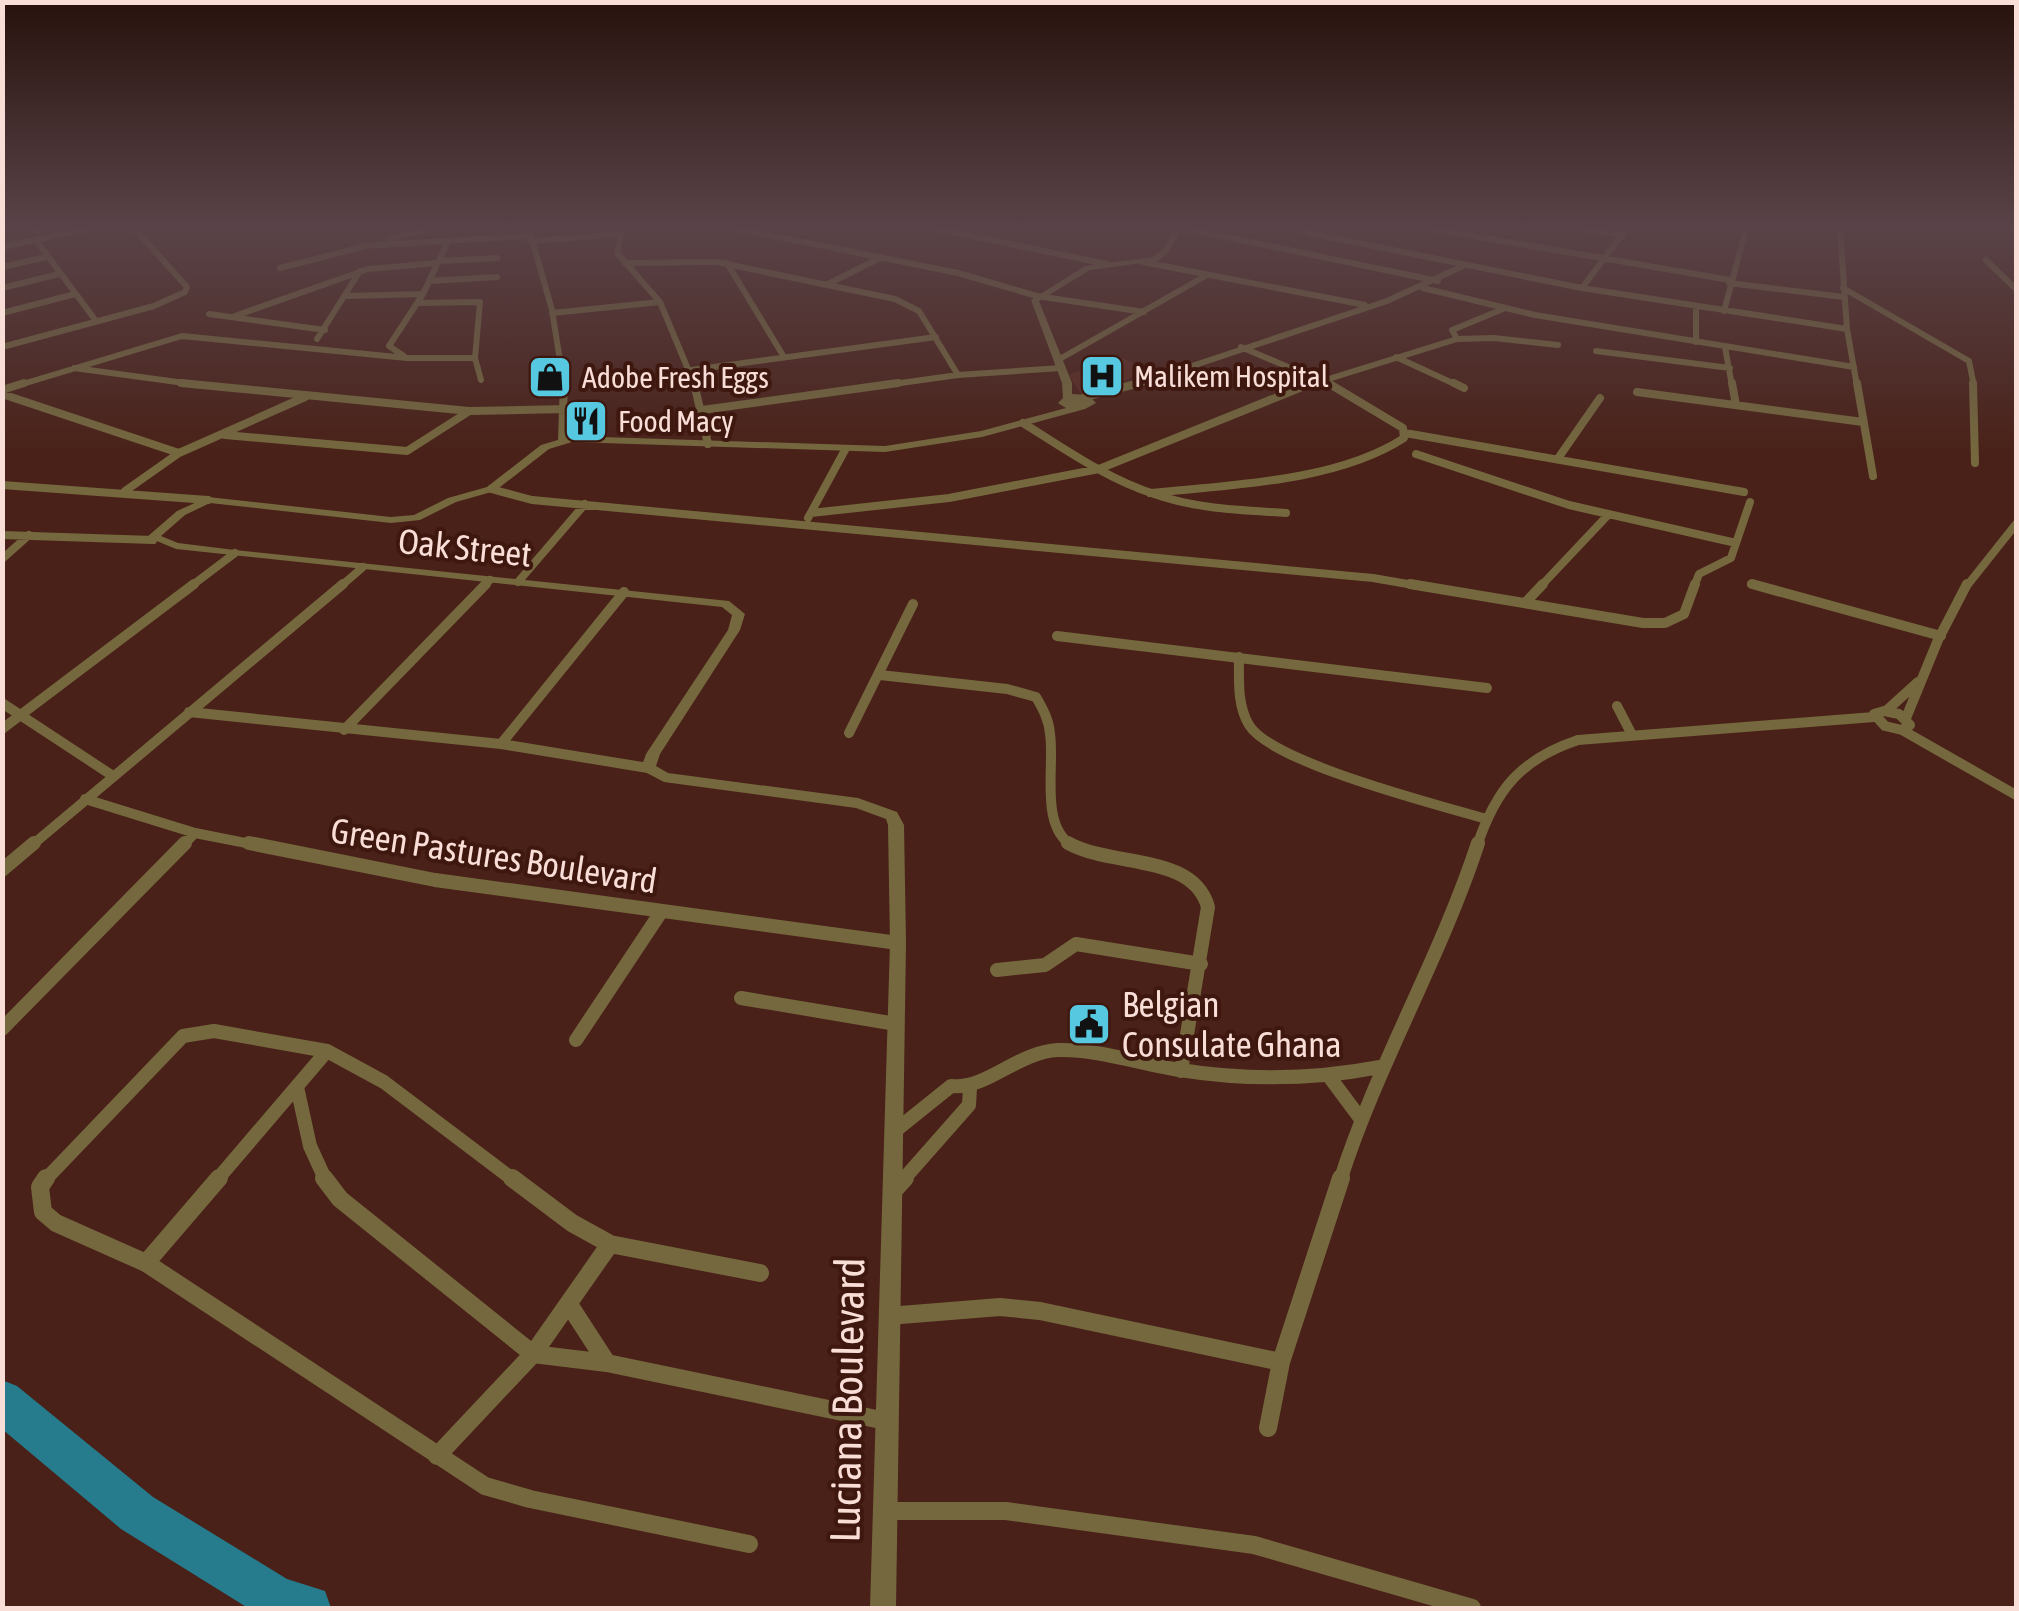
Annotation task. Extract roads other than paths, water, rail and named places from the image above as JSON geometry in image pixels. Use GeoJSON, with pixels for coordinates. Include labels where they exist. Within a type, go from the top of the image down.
{"type":"FeatureCollection","features":[{"type":"Feature","properties":{"kind":"street"},"geometry":{"type":"LineString","coordinates":[[2,313],[35,304]]}},
{"type":"Feature","properties":{"kind":"street"},"geometry":{"type":"LineString","coordinates":[[82,304],[96,321]]}},
{"type":"Feature","properties":{"kind":"street"},"geometry":{"type":"LineString","coordinates":[[2,347],[161,304]]}},
{"type":"Feature","properties":{"kind":"street"},"geometry":{"type":"LineString","coordinates":[[232,317],[268,304]]}},
{"type":"Feature","properties":{"kind":"street"},"geometry":{"type":"LineString","coordinates":[[317,339],[340,304]]}},
{"type":"Feature","properties":{"kind":"street"},"geometry":{"type":"LineString","coordinates":[[408,358],[389,346],[417,304]]}},
{"type":"Feature","properties":{"kind":"street"},"geometry":{"type":"LineString","coordinates":[[480,304],[475,358],[481,380]]}},
{"type":"Feature","properties":{"kind":"street"},"geometry":{"type":"LineString","coordinates":[[550,304],[566,409],[562,440]]}},
{"type":"Feature","properties":{"kind":"street"},"geometry":{"type":"LineString","coordinates":[[552,313],[639,304]]}},
{"type":"Feature","properties":{"kind":"street"},"geometry":{"type":"LineString","coordinates":[[661,304],[692,370],[708,444]]}},
{"type":"Feature","properties":{"kind":"street"},"geometry":{"type":"LineString","coordinates":[[752,304],[784,357]]}},
{"type":"Feature","properties":{"kind":"street"},"geometry":{"type":"LineString","coordinates":[[904,304],[911,306],[936,336],[958,374]]}},
{"type":"Feature","properties":{"kind":"street"},"geometry":{"type":"LineString","coordinates":[[1034,304],[1067,383],[1084,402]]}},
{"type":"Feature","properties":{"kind":"street"},"geometry":{"type":"LineString","coordinates":[[1092,304],[1144,312]]}},
{"type":"Feature","properties":{"kind":"street"},"geometry":{"type":"LineString","coordinates":[[702,410],[1059,364],[1157,304]]}},
{"type":"Feature","properties":{"kind":"street"},"geometry":{"type":"LineString","coordinates":[[1357,304],[1366,306]]}},
{"type":"Feature","properties":{"kind":"street"},"geometry":{"type":"LineString","coordinates":[[2,485],[58,492],[125,491],[405,519],[491,489],[545,447],[562,440],[846,450],[913,446],[1027,422],[1372,304]]}},
{"type":"Feature","properties":{"kind":"street"},"geometry":{"type":"LineString","coordinates":[[1485,304],[1854,367]]}},
{"type":"Feature","properties":{"kind":"street"},"geometry":{"type":"LineString","coordinates":[[1679,304],[1847,329]]}},
{"type":"Feature","properties":{"kind":"street"},"geometry":{"type":"LineString","coordinates":[[1724,311],[1725,304]]}},
{"type":"Feature","properties":{"kind":"street"},"geometry":{"type":"LineString","coordinates":[[1845,304],[1874,476]]}},
{"type":"Feature","properties":{"kind":"street"},"geometry":{"type":"LineString","coordinates":[[1865,304],[1969,360],[1975,394],[1975,463]]}},
{"type":"Feature","properties":{"kind":"street"},"geometry":{"type":"LineString","coordinates":[[1696,307],[1696,342]]}},
{"type":"Feature","properties":{"kind":"street"},"geometry":{"type":"LineString","coordinates":[[1456,339],[1452,330],[1503,309]]}},
{"type":"Feature","properties":{"kind":"street"},"geometry":{"type":"LineString","coordinates":[[209,314],[325,330]]}},
{"type":"Feature","properties":{"kind":"street"},"geometry":{"type":"LineString","coordinates":[[2,392],[182,336],[408,358],[475,358]]}},
{"type":"Feature","properties":{"kind":"street"},"geometry":{"type":"LineString","coordinates":[[692,370],[936,336]]}},
{"type":"Feature","properties":{"kind":"street"},"geometry":{"type":"LineString","coordinates":[[811,512],[950,498],[1099,469],[1325,378],[1456,339],[1474,337],[1558,346]]}},
{"type":"Feature","properties":{"kind":"street"},"geometry":{"type":"LineString","coordinates":[[491,489],[509,496],[585,504],[1373,578],[1643,623],[1677,619],[1684,614],[1700,574],[1731,558],[1747,497],[1559,457],[1405,433],[1360,398],[1325,378],[1241,347]]}},
{"type":"Feature","properties":{"kind":"street"},"geometry":{"type":"LineString","coordinates":[[1725,347],[1736,405]]}},
{"type":"Feature","properties":{"kind":"street"},"geometry":{"type":"LineString","coordinates":[[1596,351],[1730,368]]}},
{"type":"Feature","properties":{"kind":"street"},"geometry":{"type":"LineString","coordinates":[[1396,357],[1464,388]]}},
{"type":"Feature","properties":{"kind":"street"},"geometry":{"type":"LineString","coordinates":[[74,368],[469,411],[566,409]]}},
{"type":"Feature","properties":{"kind":"street"},"geometry":{"type":"LineString","coordinates":[[1066,401],[1067,383]]}},
{"type":"Feature","properties":{"kind":"street"},"geometry":{"type":"LineString","coordinates":[[2,392],[179,454]]}},
{"type":"Feature","properties":{"kind":"street"},"geometry":{"type":"LineString","coordinates":[[1637,392],[1863,422]]}},
{"type":"Feature","properties":{"kind":"street"},"geometry":{"type":"LineString","coordinates":[[125,491],[179,454],[309,396]]}},
{"type":"Feature","properties":{"kind":"street"},"geometry":{"type":"LineString","coordinates":[[1559,457],[1600,398]]}},
{"type":"Feature","properties":{"kind":"street"},"geometry":{"type":"LineString","coordinates":[[1027,422],[1066,401],[1084,402]]}},
{"type":"Feature","properties":{"kind":"street"},"geometry":{"type":"LineString","coordinates":[[225,434],[407,450],[469,411]]}},
{"type":"Feature","properties":{"kind":"street"},"geometry":{"type":"LineString","coordinates":[[1027,422],[1099,469],[1150,493],[1210,506],[1286,513]]}},
{"type":"Feature","properties":{"kind":"street"},"geometry":{"type":"LineString","coordinates":[[1150,493],[1246,483],[1386,453],[1395,448],[1405,433]]}},
{"type":"Feature","properties":{"kind":"street"},"geometry":{"type":"LineString","coordinates":[[804,526],[846,450]]}},
{"type":"Feature","properties":{"kind":"street"},"geometry":{"type":"LineString","coordinates":[[1416,454],[1608,515],[1736,542]]}},
{"type":"Feature","properties":{"kind":"street"},"geometry":{"type":"LineString","coordinates":[[153,540],[181,513],[208,500]]}},
{"type":"Feature","properties":{"kind":"street"},"geometry":{"type":"LineString","coordinates":[[518,582],[585,504]]}},
{"type":"Feature","properties":{"kind":"street"},"geometry":{"type":"LineString","coordinates":[[1524,603],[1608,515]]}},
{"type":"Feature","properties":{"kind":"street"},"geometry":{"type":"LineString","coordinates":[[1906,724],[1940,636],[1967,582],[1994,545],[2016,524]]}},
{"type":"Feature","properties":{"kind":"street","name":"Oak Street"},"geometry":{"type":"LineString","coordinates":[[2,534],[153,540],[235,553],[725,604],[739,614],[734,630],[653,754],[648,768]]}},
{"type":"Feature","properties":{"kind":"street"},"geometry":{"type":"LineString","coordinates":[[2,559],[30,535]]}},
{"type":"Feature","properties":{"kind":"street"},"geometry":{"type":"LineString","coordinates":[[2,729],[235,553]]}},
{"type":"Feature","properties":{"kind":"street"},"geometry":{"type":"LineString","coordinates":[[2,870],[363,567]]}},
{"type":"Feature","properties":{"kind":"street"},"geometry":{"type":"LineString","coordinates":[[344,730],[490,580]]}},
{"type":"Feature","properties":{"kind":"street"},"geometry":{"type":"LineString","coordinates":[[1751,584],[1940,636]]}},
{"type":"Feature","properties":{"kind":"street"},"geometry":{"type":"LineString","coordinates":[[501,744],[624,592]]}},
{"type":"Feature","properties":{"kind":"street"},"geometry":{"type":"LineString","coordinates":[[849,732],[913,604]]}},
{"type":"Feature","properties":{"kind":"street"},"geometry":{"type":"LineString","coordinates":[[1057,636],[1488,688]]}},
{"type":"Feature","properties":{"kind":"street"},"geometry":{"type":"LineString","coordinates":[[1239,657],[1244,714],[1253,731],[1266,742],[1322,765],[1486,819]]}},
{"type":"Feature","properties":{"kind":"street"},"geometry":{"type":"LineString","coordinates":[[880,675],[1007,689],[1036,697],[1048,719],[1058,831],[1064,841],[1089,856],[1159,866],[1192,878],[1204,891],[1208,907],[1201,964],[1181,1071]]}},
{"type":"Feature","properties":{"kind":"street"},"geometry":{"type":"LineString","coordinates":[[1874,718],[1876,712],[1886,710],[1922,679]]}},
{"type":"Feature","properties":{"kind":"street"},"geometry":{"type":"LineString","coordinates":[[2,703],[113,776]]}},
{"type":"Feature","properties":{"kind":"street"},"geometry":{"type":"LineString","coordinates":[[1617,706],[1631,733]]}},
{"type":"Feature","properties":{"kind":"street"},"geometry":{"type":"LineString","coordinates":[[1886,710],[2016,795]]}},
{"type":"Feature","properties":{"kind":"street"},"geometry":{"type":"LineString","coordinates":[[189,712],[501,744],[648,768]]}},
{"type":"Feature","properties":{"kind":"street"},"geometry":{"type":"LineString","coordinates":[[1268,1428],[1282,1362],[1360,1118],[1462,892],[1486,819],[1511,779],[1542,752],[1578,740],[1631,733],[1874,718],[1885,726]]}},
{"type":"Feature","properties":{"kind":"street"},"geometry":{"type":"LineString","coordinates":[[1823,722],[1906,724]]}},
{"type":"Feature","properties":{"kind":"street","name":"Luciana Boulevard"},"geometry":{"type":"LineString","coordinates":[[648,768],[664,776],[858,803],[892,816],[896,824],[898,943],[882,1608]]}},
{"type":"Feature","properties":{"kind":"street","name":"Green Pastures Boulevard"},"geometry":{"type":"LineString","coordinates":[[85,799],[195,832],[435,880],[898,943]]}},
{"type":"Feature","properties":{"kind":"street"},"geometry":{"type":"LineString","coordinates":[[2,1030],[195,832]]}},
{"type":"Feature","properties":{"kind":"street"},"geometry":{"type":"LineString","coordinates":[[576,1040],[661,912]]}},
{"type":"Feature","properties":{"kind":"street"},"geometry":{"type":"LineString","coordinates":[[996,970],[1045,965],[1076,944],[1201,964]]}},
{"type":"Feature","properties":{"kind":"street"},"geometry":{"type":"LineString","coordinates":[[741,998],[896,1024]]}},
{"type":"Feature","properties":{"kind":"street"},"geometry":{"type":"LineString","coordinates":[[749,1544],[530,1499],[485,1486],[146,1263],[56,1223],[44,1212],[40,1187],[50,1171],[183,1036],[214,1030],[328,1051],[384,1082],[572,1223],[610,1244],[760,1273]]}},
{"type":"Feature","properties":{"kind":"street"},"geometry":{"type":"LineString","coordinates":[[892,1132],[943,1090],[951,1086],[970,1088],[1002,1064],[1029,1053],[1060,1050],[1253,1082],[1331,1079],[1380,1067]]}},
{"type":"Feature","properties":{"kind":"street"},"geometry":{"type":"LineString","coordinates":[[146,1263],[328,1051]]}},
{"type":"Feature","properties":{"kind":"street"},"geometry":{"type":"LineString","coordinates":[[1331,1079],[1360,1118]]}},
{"type":"Feature","properties":{"kind":"street"},"geometry":{"type":"LineString","coordinates":[[297,1087],[310,1155],[320,1176],[340,1200],[533,1354],[607,1363],[886,1420]]}},
{"type":"Feature","properties":{"kind":"street"},"geometry":{"type":"LineString","coordinates":[[891,1193],[970,1106],[970,1088]]}},
{"type":"Feature","properties":{"kind":"street"},"geometry":{"type":"LineString","coordinates":[[436,1456],[533,1354],[610,1244]]}},
{"type":"Feature","properties":{"kind":"street"},"geometry":{"type":"LineString","coordinates":[[570,1306],[607,1363]]}},
{"type":"Feature","properties":{"kind":"street"},"geometry":{"type":"LineString","coordinates":[[888,1316],[1000,1307],[1040,1310],[1282,1362]]}},
{"type":"Feature","properties":{"kind":"street"},"geometry":{"type":"LineString","coordinates":[[885,1511],[1006,1511],[1254,1545],[1472,1608]]}},
{"type":"Feature","properties":{"kind":"waterway"},"geometry":{"type":"LineString","coordinates":[[2,1401],[137,1513],[278,1600],[308,1608]]}},
{"type":"Feature","properties":{"kind":"place","name":"Malikem Hospital"},"geometry":{"type":"Point","coordinates":[1102,376]}},
{"type":"Feature","properties":{"kind":"place","name":"Adobe Fresh Eggs"},"geometry":{"type":"Point","coordinates":[550,377]}},
{"type":"Feature","properties":{"kind":"place","name":"Food Macy"},"geometry":{"type":"Point","coordinates":[586,421]}},
{"type":"Feature","properties":{"kind":"place","name":"Belgian Consulate Ghana"},"geometry":{"type":"Point","coordinates":[1089,1024]}}]}
